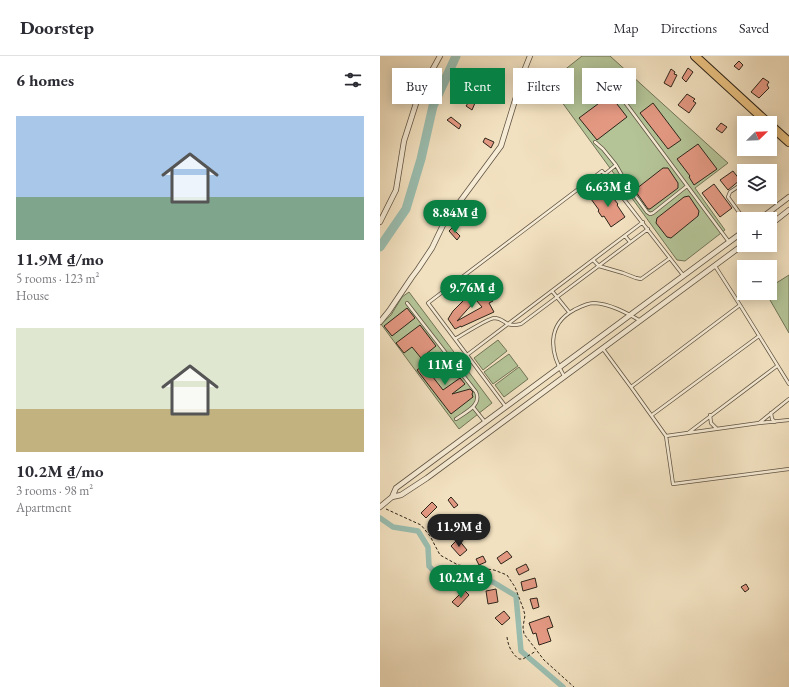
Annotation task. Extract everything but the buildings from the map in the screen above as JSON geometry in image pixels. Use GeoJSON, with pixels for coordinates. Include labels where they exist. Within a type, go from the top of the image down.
{"type":"FeatureCollection","features":[{"type":"Feature","properties":{"kind":"highway"},"geometry":{"type":"LineString","coordinates":[[696,56],[760,116]]}},
{"type":"Feature","properties":{"kind":"highway"},"geometry":{"type":"LineString","coordinates":[[777,131],[789,142]]}},
{"type":"Feature","properties":{"kind":"street"},"geometry":{"type":"LineString","coordinates":[[380,222],[396,190],[404,141],[419,94],[440,56]]}},
{"type":"Feature","properties":{"kind":"street"},"geometry":{"type":"LineString","coordinates":[[380,322],[390,311],[422,264],[444,223],[501,146],[530,56]]}},
{"type":"Feature","properties":{"kind":"street"},"geometry":{"type":"LineString","coordinates":[[769,212],[789,197]]}},
{"type":"Feature","properties":{"kind":"street"},"geometry":{"type":"LineString","coordinates":[[773,209],[780,217]]}},
{"type":"Feature","properties":{"kind":"street"},"geometry":{"type":"LineString","coordinates":[[777,219],[789,210]]}},
{"type":"Feature","properties":{"kind":"street"},"geometry":{"type":"LineString","coordinates":[[392,497],[396,488],[737,236]]}},
{"type":"Feature","properties":{"kind":"street"},"geometry":{"type":"LineString","coordinates":[[381,505],[392,497],[401,495],[421,482],[737,249]]}},
{"type":"Feature","properties":{"kind":"street"},"geometry":{"type":"LineString","coordinates":[[709,257],[715,266]]}},
{"type":"Feature","properties":{"kind":"street"},"geometry":{"type":"LineString","coordinates":[[596,340],[602,348]]}},
{"type":"Feature","properties":{"kind":"street"},"geometry":{"type":"LineString","coordinates":[[486,423],[491,430]]}},
{"type":"Feature","properties":{"kind":"lane"},"geometry":{"type":"LineString","coordinates":[[626,104],[729,242]]}},
{"type":"Feature","properties":{"kind":"lane"},"geometry":{"type":"LineString","coordinates":[[595,142],[616,165],[628,186],[650,214],[687,186]]}},
{"type":"Feature","properties":{"kind":"lane"},"geometry":{"type":"LineString","coordinates":[[604,174],[616,165]]}},
{"type":"Feature","properties":{"kind":"lane"},"geometry":{"type":"LineString","coordinates":[[506,408],[428,303],[602,171],[643,222],[683,276]]}},
{"type":"Feature","properties":{"kind":"lane"},"geometry":{"type":"LineString","coordinates":[[737,187],[730,192],[728,197],[739,212]]}},
{"type":"Feature","properties":{"kind":"lane"},"geometry":{"type":"LineString","coordinates":[[467,355],[643,222]]}},
{"type":"Feature","properties":{"kind":"lane"},"geometry":{"type":"LineString","coordinates":[[455,339],[492,318],[513,326],[521,324],[648,229]]}},
{"type":"Feature","properties":{"kind":"lane"},"geometry":{"type":"LineString","coordinates":[[625,236],[630,242]]}},
{"type":"Feature","properties":{"kind":"lane"},"geometry":{"type":"LineString","coordinates":[[594,260],[599,266],[641,279],[670,258]]}},
{"type":"Feature","properties":{"kind":"lane"},"geometry":{"type":"LineString","coordinates":[[715,266],[789,384]]}},
{"type":"Feature","properties":{"kind":"lane"},"geometry":{"type":"LineString","coordinates":[[552,291],[569,312]]}},
{"type":"Feature","properties":{"kind":"lane"},"geometry":{"type":"LineString","coordinates":[[407,303],[476,392],[478,400],[473,406],[456,418]]}},
{"type":"Feature","properties":{"kind":"lane"},"geometry":{"type":"LineString","coordinates":[[564,376],[555,359],[552,346],[553,335],[558,323],[569,312],[581,306],[592,303],[608,305],[640,321]]}},
{"type":"Feature","properties":{"kind":"lane"},"geometry":{"type":"LineString","coordinates":[[631,387],[740,305]]}},
{"type":"Feature","properties":{"kind":"lane"},"geometry":{"type":"LineString","coordinates":[[652,415],[759,336]]}},
{"type":"Feature","properties":{"kind":"lane"},"geometry":{"type":"LineString","coordinates":[[602,348],[666,436],[673,484],[789,469]]}},
{"type":"Feature","properties":{"kind":"lane"},"geometry":{"type":"LineString","coordinates":[[687,433],[777,366]]}},
{"type":"Feature","properties":{"kind":"lane"},"geometry":{"type":"LineString","coordinates":[[759,423],[789,399]]}},
{"type":"Feature","properties":{"kind":"lane"},"geometry":{"type":"LineString","coordinates":[[473,406],[486,423]]}},
{"type":"Feature","properties":{"kind":"lane"},"geometry":{"type":"LineString","coordinates":[[771,412],[771,416],[775,422]]}},
{"type":"Feature","properties":{"kind":"lane"},"geometry":{"type":"LineString","coordinates":[[711,415],[711,423],[717,429]]}},
{"type":"Feature","properties":{"kind":"lane"},"geometry":{"type":"LineString","coordinates":[[666,436],[789,420]]}},
{"type":"Feature","properties":{"kind":"path"},"geometry":{"type":"LineString","coordinates":[[381,505],[402,517],[421,525],[430,536],[440,555],[458,565],[494,570],[508,575],[521,601],[525,615],[523,627],[524,634],[550,666],[574,687]]}},
{"type":"Feature","properties":{"kind":"path"},"geometry":{"type":"LineString","coordinates":[[507,637],[508,644],[515,656],[519,659],[523,659],[537,651]]}},
{"type":"Feature","properties":{"kind":"green space"},"geometry":{"type":"Polygon","coordinates":[[[582,56],[610,56],[623,68],[582,68],[582,104],[636,104],[636,80],[728,163],[695,188],[725,230],[685,261],[677,260],[563,104],[574,104],[574,68],[567,68],[582,56]]]}},
{"type":"Feature","properties":{"kind":"green space"},"geometry":{"type":"Polygon","coordinates":[[[789,275],[789,333],[770,300],[777,300],[777,283],[789,275]]]}},
{"type":"Feature","properties":{"kind":"green space"},"geometry":{"type":"Polygon","coordinates":[[[409,292],[492,403],[459,429],[381,324],[391,315],[402,297],[409,292]]]}},
{"type":"Feature","properties":{"kind":"green space"},"geometry":{"type":"Polygon","coordinates":[[[498,340],[507,351],[483,370],[474,358],[498,340]]]}},
{"type":"Feature","properties":{"kind":"green space"},"geometry":{"type":"Polygon","coordinates":[[[509,354],[518,366],[493,384],[484,372],[509,354]]]}},
{"type":"Feature","properties":{"kind":"green space"},"geometry":{"type":"Polygon","coordinates":[[[519,367],[528,379],[504,397],[495,385],[519,367]]]}},
{"type":"Feature","properties":{"kind":"waterway"},"geometry":{"type":"LineString","coordinates":[[380,247],[406,209],[421,159],[433,106],[456,56]]}},
{"type":"Feature","properties":{"kind":"waterway"},"geometry":{"type":"LineString","coordinates":[[380,518],[393,527],[418,531],[428,547],[429,566],[437,575],[493,582],[516,596],[521,651],[563,687]]}}]}
